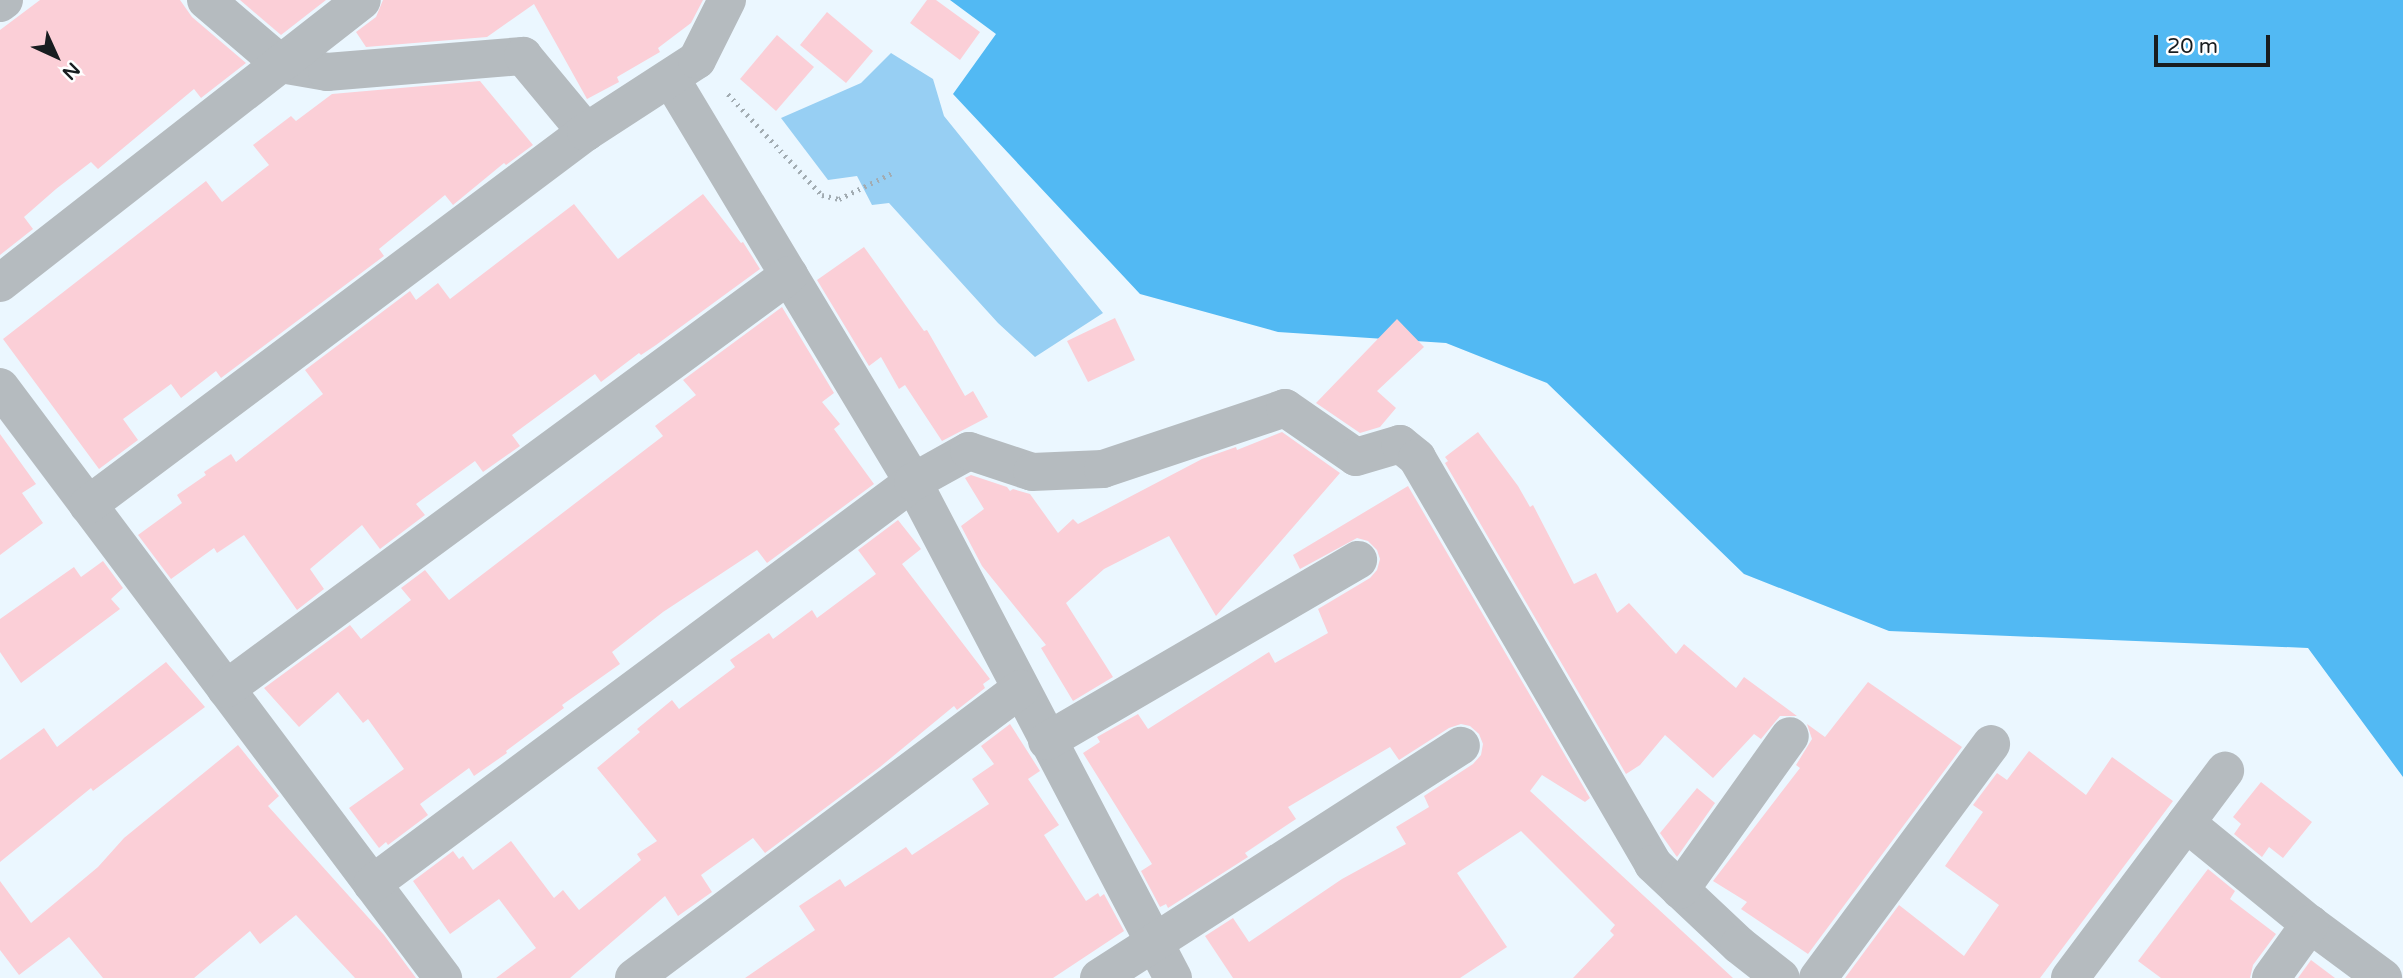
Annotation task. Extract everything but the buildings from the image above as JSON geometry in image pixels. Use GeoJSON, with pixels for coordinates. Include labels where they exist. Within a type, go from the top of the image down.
{"type":"FeatureCollection","features":[{"type":"Feature","properties":{"kind":"street"},"geometry":{"type":"LineString","coordinates":[[206,0],[281,64],[327,72],[523,56],[586,132]]}},
{"type":"Feature","properties":{"kind":"street"},"geometry":{"type":"LineString","coordinates":[[0,283],[362,0]]}},
{"type":"Feature","properties":{"kind":"street"},"geometry":{"type":"LineString","coordinates":[[88,505],[586,132],[684,70],[727,0]]}},
{"type":"Feature","properties":{"kind":"street"},"geometry":{"type":"LineString","coordinates":[[684,70],[789,275],[912,482],[1173,978]]}},
{"type":"Feature","properties":{"kind":"street"},"geometry":{"type":"LineString","coordinates":[[226,689],[789,275]]}},
{"type":"Feature","properties":{"kind":"street"},"geometry":{"type":"LineString","coordinates":[[0,387],[443,978]]}},
{"type":"Feature","properties":{"kind":"street"},"geometry":{"type":"LineString","coordinates":[[372,884],[912,482],[968,451],[1032,472],[1103,469],[1285,408],[1356,457],[1400,444],[1417,458],[1653,864],[1781,978]]}},
{"type":"Feature","properties":{"kind":"street"},"geometry":{"type":"LineString","coordinates":[[1048,741],[1358,560]]}},
{"type":"Feature","properties":{"kind":"street"},"geometry":{"type":"LineString","coordinates":[[634,978],[1020,689]]}},
{"type":"Feature","properties":{"kind":"street"},"geometry":{"type":"LineString","coordinates":[[1680,890],[1790,736]]}},
{"type":"Feature","properties":{"kind":"street"},"geometry":{"type":"LineString","coordinates":[[1818,978],[1991,744]]}},
{"type":"Feature","properties":{"kind":"street"},"geometry":{"type":"LineString","coordinates":[[1099,978],[1461,747]]}},
{"type":"Feature","properties":{"kind":"street"},"geometry":{"type":"LineString","coordinates":[[2070,978],[2225,771]]}},
{"type":"Feature","properties":{"kind":"street"},"geometry":{"type":"LineString","coordinates":[[2186,823],[2309,924],[2384,978]]}},
{"type":"Feature","properties":{"kind":"street"},"geometry":{"type":"LineString","coordinates":[[2271,978],[2309,924]]}},
{"type":"Feature","properties":{"kind":"path"},"geometry":{"type":"LineString","coordinates":[[684,70],[822,195],[839,199],[892,173]]}},
{"type":"Feature","properties":{"kind":"shaded area"},"geometry":{"type":"Polygon","coordinates":[[[950,0],[2403,0],[2403,777],[2308,648],[1889,631],[1744,574],[1547,383],[1446,343],[1278,332],[1140,294],[953,94],[996,34],[950,0]]]}},
{"type":"Feature","properties":{"kind":"shaded area"},"geometry":{"type":"Polygon","coordinates":[[[891,53],[933,79],[944,116],[1103,313],[1035,357],[998,323],[889,203],[872,205],[857,176],[828,180],[781,118],[861,83],[891,53]]]}}]}
